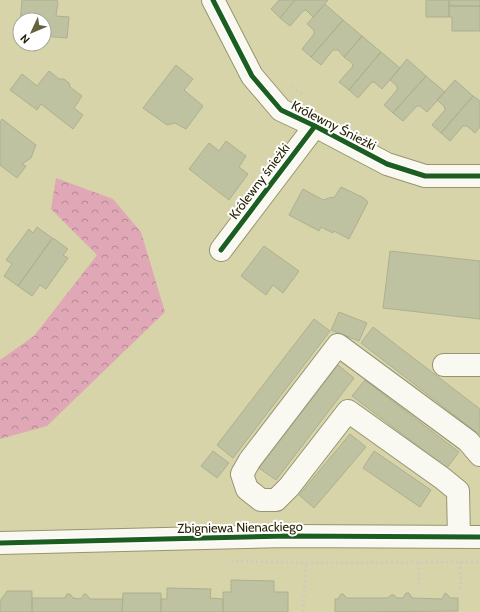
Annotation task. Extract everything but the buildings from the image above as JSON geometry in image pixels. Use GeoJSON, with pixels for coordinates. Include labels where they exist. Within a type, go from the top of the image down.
{"type":"FeatureCollection","features":[{"type":"Feature","properties":{"kind":"street","name":"Królewny Śnieżki"},"geometry":{"type":"LineString","coordinates":[[213,0],[252,76],[281,110],[315,126],[386,164],[425,176],[480,176]]}},
{"type":"Feature","properties":{"kind":"street","name":"Królewny śnieżki"},"geometry":{"type":"LineString","coordinates":[[221,250],[315,126]]}},
{"type":"Feature","properties":{"kind":"street"},"geometry":{"type":"LineString","coordinates":[[469,537],[458,492],[442,478],[348,411],[289,487],[276,500],[261,500],[247,490],[242,474],[250,460],[338,345],[468,441],[480,455]]}},
{"type":"Feature","properties":{"kind":"street"},"geometry":{"type":"LineString","coordinates":[[444,365],[480,365]]}},
{"type":"Feature","properties":{"kind":"street","name":"Zbigniewa Nienackiego"},"geometry":{"type":"LineString","coordinates":[[0,543],[287,536],[469,537]]}},
{"type":"Feature","properties":{"kind":"path"},"geometry":{"type":"LineString","coordinates":[[286,83],[310,98]]}},
{"type":"Feature","properties":{"kind":"path"},"geometry":{"type":"LineString","coordinates":[[419,562],[419,585]]}},
{"type":"Feature","properties":{"kind":"path"},"geometry":{"type":"LineString","coordinates":[[460,562],[461,589]]}},
{"type":"Feature","properties":{"kind":"path"},"geometry":{"type":"LineString","coordinates":[[303,612],[306,563],[478,562],[480,564]]}},
{"type":"Feature","properties":{"kind":"green space"},"geometry":{"type":"Polygon","coordinates":[[[56,178],[113,199],[141,232],[165,312],[47,426],[0,439],[0,360],[34,336],[97,255],[51,209],[56,178]]]}},
{"type":"Feature","properties":{"kind":"cycle path"},"geometry":{"type":"LineString","coordinates":[[213,0],[252,76],[281,110],[387,164],[425,176],[480,176]]}},
{"type":"Feature","properties":{"kind":"cycle path"},"geometry":{"type":"LineString","coordinates":[[221,250],[315,126]]}},
{"type":"Feature","properties":{"kind":"cycle path"},"geometry":{"type":"LineString","coordinates":[[0,543],[287,536],[480,537]]}}]}
